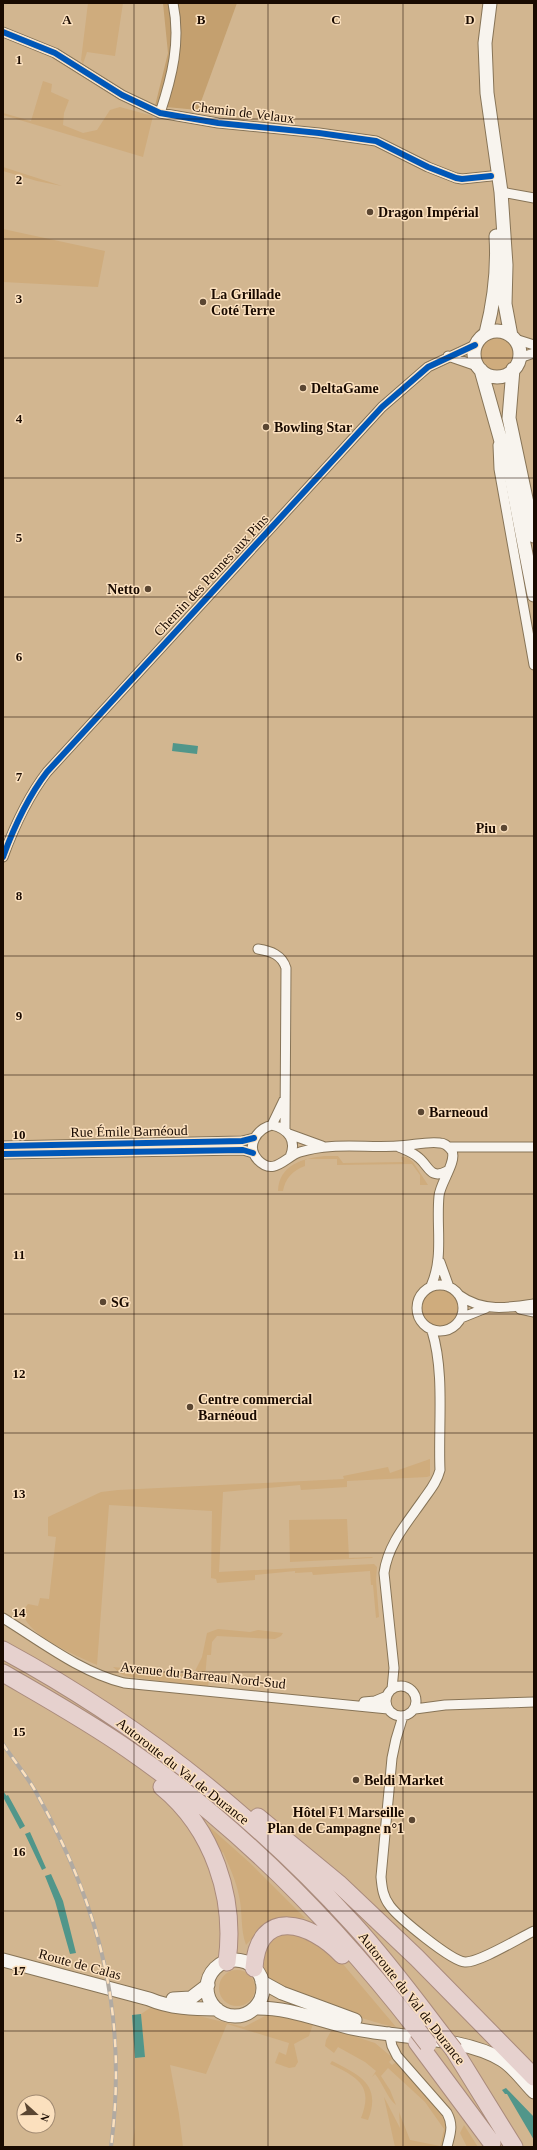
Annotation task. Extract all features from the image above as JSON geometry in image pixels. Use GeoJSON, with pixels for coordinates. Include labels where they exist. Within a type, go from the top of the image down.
{"type":"FeatureCollection","features":[{"type":"Feature","properties":{"kind":"highway","name":"Autoroute du Val de Durance"},"geometry":{"type":"LineString","coordinates":[[3,1650],[110,1715],[185,1769],[247,1820],[292,1862],[354,1924],[390,1966],[422,2036],[454,2050],[514,2147]]}},
{"type":"Feature","properties":{"kind":"highway","name":"Autoroute du Val de Durance"},"geometry":{"type":"LineString","coordinates":[[3,1673],[87,1722],[130,1750],[189,1794],[238,1837],[304,1899],[382,1985],[422,2036],[471,2108],[493,2145]]}},
{"type":"Feature","properties":{"kind":"highway"},"geometry":{"type":"LineString","coordinates":[[87,1722],[103,1744],[173,1796],[187,1810],[200,1828],[223,1882],[228,1904],[230,1927],[227,1962]]}},
{"type":"Feature","properties":{"kind":"highway"},"geometry":{"type":"LineString","coordinates":[[185,1769],[213,1780],[316,1864],[417,1958],[509,2050],[529,2076]]}},
{"type":"Feature","properties":{"kind":"highway"},"geometry":{"type":"LineString","coordinates":[[258,1975],[256,1954],[260,1944],[272,1929],[287,1925],[307,1930],[324,1938],[340,1952],[422,2036]]}},
{"type":"Feature","properties":{"kind":"highway"},"geometry":{"type":"LineString","coordinates":[[509,2050],[534,2067]]}},
{"type":"Feature","properties":{"kind":"main road"},"geometry":{"type":"LineString","coordinates":[[483,3],[479,31],[479,94],[496,222],[496,260],[492,301],[486,333]]}},
{"type":"Feature","properties":{"kind":"main road"},"geometry":{"type":"LineString","coordinates":[[490,3],[485,43],[487,93],[501,192],[506,265],[505,304],[513,337],[520,351],[516,364],[509,418],[534,536]]}},
{"type":"Feature","properties":{"kind":"main road"},"geometry":{"type":"LineString","coordinates":[[513,337],[497,330],[486,333],[475,345],[474,360],[479,368],[497,424],[511,476],[534,595]]}},
{"type":"Feature","properties":{"kind":"main road"},"geometry":{"type":"LineString","coordinates":[[479,368],[494,376],[508,374],[516,364]]}},
{"type":"Feature","properties":{"kind":"main road","name":"Route de Calas"},"geometry":{"type":"LineString","coordinates":[[3,1960],[149,1998],[179,2000],[191,1998],[208,1985]]}},
{"type":"Feature","properties":{"kind":"main road"},"geometry":{"type":"LineString","coordinates":[[258,1975],[261,1998],[255,2008],[244,2014],[236,2016],[228,2015],[217,2009],[210,1999],[208,1985],[216,1968],[227,1962],[243,1962],[282,1994],[389,2032]]}},
{"type":"Feature","properties":{"kind":"main road","name":"Route de Calas"},"geometry":{"type":"LineString","coordinates":[[149,1998],[159,2003],[180,2007],[217,2009]]}},
{"type":"Feature","properties":{"kind":"main road"},"geometry":{"type":"LineString","coordinates":[[255,2008],[287,2010],[356,2029],[389,2032],[477,2049],[502,2060],[529,2076],[534,2092]]}},
{"type":"Feature","properties":{"kind":"street"},"geometry":{"type":"LineString","coordinates":[[160,113],[168,89],[175,49],[176,33],[173,3]]}},
{"type":"Feature","properties":{"kind":"street","name":"Chemin de Velaux"},"geometry":{"type":"LineString","coordinates":[[3,32],[55,53],[122,95],[160,113],[218,123],[319,133],[376,141],[428,167],[456,178],[476,179],[490,176]]}},
{"type":"Feature","properties":{"kind":"street"},"geometry":{"type":"LineString","coordinates":[[501,192],[534,198]]}},
{"type":"Feature","properties":{"kind":"street"},"geometry":{"type":"LineString","coordinates":[[513,337],[534,345]]}},
{"type":"Feature","properties":{"kind":"street","name":"Chemin des Pennes aux Pins"},"geometry":{"type":"LineString","coordinates":[[3,857],[20,813],[37,785],[47,772],[382,408],[428,367],[448,356],[475,345]]}},
{"type":"Feature","properties":{"kind":"street"},"geometry":{"type":"LineString","coordinates":[[516,364],[534,353]]}},
{"type":"Feature","properties":{"kind":"street"},"geometry":{"type":"LineString","coordinates":[[448,356],[479,368]]}},
{"type":"Feature","properties":{"kind":"street"},"geometry":{"type":"LineString","coordinates":[[497,424],[499,469],[534,665]]}},
{"type":"Feature","properties":{"kind":"street"},"geometry":{"type":"LineString","coordinates":[[258,949],[279,956],[284,961],[286,968],[285,1099],[287,1132],[293,1146],[290,1157]]}},
{"type":"Feature","properties":{"kind":"street"},"geometry":{"type":"LineString","coordinates":[[285,1099],[272,1125],[325,1147]]}},
{"type":"Feature","properties":{"kind":"street","name":"Rue Émile Barnéoud"},"geometry":{"type":"LineString","coordinates":[[3,1146],[242,1141],[254,1138],[262,1129],[272,1125]]}},
{"type":"Feature","properties":{"kind":"street"},"geometry":{"type":"LineString","coordinates":[[254,1138],[253,1153],[258,1160],[268,1166],[280,1165],[290,1157],[300,1152],[325,1147],[397,1146],[435,1143],[445,1144],[452,1152],[453,1162],[447,1171],[439,1196],[439,1258],[431,1286],[420,1296],[416,1312],[422,1324],[432,1331],[445,1331],[452,1329],[462,1318],[487,1308]]}},
{"type":"Feature","properties":{"kind":"street"},"geometry":{"type":"LineString","coordinates":[[423,1161],[426,1148],[435,1143]]}},
{"type":"Feature","properties":{"kind":"street"},"geometry":{"type":"LineString","coordinates":[[397,1146],[409,1151],[423,1161],[431,1172],[439,1196]]}},
{"type":"Feature","properties":{"kind":"street"},"geometry":{"type":"LineString","coordinates":[[449,1147],[534,1147]]}},
{"type":"Feature","properties":{"kind":"street","name":"Rue Émile Barnéoud"},"geometry":{"type":"LineString","coordinates":[[3,1154],[243,1150],[253,1153]]}},
{"type":"Feature","properties":{"kind":"street"},"geometry":{"type":"LineString","coordinates":[[431,1172],[439,1174],[447,1171]]}},
{"type":"Feature","properties":{"kind":"street"},"geometry":{"type":"LineString","coordinates":[[439,1258],[449,1287]]}},
{"type":"Feature","properties":{"kind":"street"},"geometry":{"type":"LineString","coordinates":[[431,1286],[443,1285],[449,1287],[468,1302],[487,1308],[514,1307],[534,1304]]}},
{"type":"Feature","properties":{"kind":"street"},"geometry":{"type":"LineString","coordinates":[[459,1295],[463,1310],[462,1318]]}},
{"type":"Feature","properties":{"kind":"street"},"geometry":{"type":"LineString","coordinates":[[514,1307],[534,1312]]}},
{"type":"Feature","properties":{"kind":"street"},"geometry":{"type":"LineString","coordinates":[[432,1331],[438,1361],[440,1470],[438,1478],[388,1552],[384,1573],[394,1668],[390,1692],[395,1713],[394,1750],[381,1877],[382,1893],[390,1906],[443,1952],[454,1959],[465,1962],[484,1957],[534,1931]]}},
{"type":"Feature","properties":{"kind":"street"},"geometry":{"type":"LineString","coordinates":[[438,1361],[445,1331]]}},
{"type":"Feature","properties":{"kind":"street","name":"Avenue du Barreau Nord-Sud"},"geometry":{"type":"LineString","coordinates":[[3,1618],[82,1667],[119,1682],[215,1693],[345,1703],[368,1702],[390,1692]]}},
{"type":"Feature","properties":{"kind":"street"},"geometry":{"type":"LineString","coordinates":[[394,1668],[405,1686],[415,1694],[426,1702],[444,1705]]}},
{"type":"Feature","properties":{"kind":"street"},"geometry":{"type":"LineString","coordinates":[[390,1692],[405,1686]]}},
{"type":"Feature","properties":{"kind":"street"},"geometry":{"type":"LineString","coordinates":[[415,1694],[417,1702],[415,1709]]}},
{"type":"Feature","properties":{"kind":"street"},"geometry":{"type":"LineString","coordinates":[[395,1713],[444,1705],[534,1702]]}},
{"type":"Feature","properties":{"kind":"street","name":"Avenue du Barreau Nord-Sud"},"geometry":{"type":"LineString","coordinates":[[345,1703],[395,1713]]}},
{"type":"Feature","properties":{"kind":"street"},"geometry":{"type":"LineString","coordinates":[[389,2032],[392,2046],[397,2056],[447,2113],[452,2122],[447,2147]]}},
{"type":"Feature","properties":{"kind":"shaded area"},"geometry":{"type":"Polygon","coordinates":[[[88,3],[123,3],[115,56],[87,52],[83,64],[81,60],[88,3]]]}},
{"type":"Feature","properties":{"kind":"shaded area"},"geometry":{"type":"Polygon","coordinates":[[[163,3],[237,3],[198,110],[155,106],[168,53],[163,3]]]}},
{"type":"Feature","properties":{"kind":"shaded area"},"geometry":{"type":"Polygon","coordinates":[[[43,81],[52,84],[51,92],[69,100],[64,113],[63,125],[83,133],[97,130],[110,110],[120,107],[153,116],[143,157],[3,115],[3,113],[31,121],[43,81]]]}},
{"type":"Feature","properties":{"kind":"shaded area"},"geometry":{"type":"Polygon","coordinates":[[[3,167],[62,186],[37,181],[3,171],[3,167]]]}},
{"type":"Feature","properties":{"kind":"shaded area"},"geometry":{"type":"Polygon","coordinates":[[[3,229],[105,251],[98,287],[3,282],[3,229]]]}},
{"type":"Feature","properties":{"kind":"shaded area"},"geometry":{"type":"Polygon","coordinates":[[[500,337],[509,342],[513,348],[513,362],[509,368],[500,373],[492,373],[483,368],[479,362],[478,351],[483,342],[489,338],[500,337]]]}},
{"type":"Feature","properties":{"kind":"shaded area"},"geometry":{"type":"Polygon","coordinates":[[[325,1156],[338,1156],[343,1163],[403,1162],[401,1157],[407,1157],[413,1162],[428,1185],[420,1185],[420,1175],[412,1164],[337,1165],[337,1159],[307,1159],[325,1156]]]}},
{"type":"Feature","properties":{"kind":"shaded area"},"geometry":{"type":"Polygon","coordinates":[[[305,1160],[305,1166],[290,1176],[283,1191],[278,1191],[279,1182],[288,1169],[294,1164],[305,1160]]]}},
{"type":"Feature","properties":{"kind":"shaded area"},"geometry":{"type":"Polygon","coordinates":[[[440,1290],[450,1293],[455,1298],[458,1308],[455,1318],[450,1323],[440,1326],[430,1323],[425,1318],[422,1308],[425,1298],[430,1293],[440,1290]]]}},
{"type":"Feature","properties":{"kind":"shaded area"},"geometry":{"type":"Polygon","coordinates":[[[430,1459],[430,1476],[427,1477],[347,1481],[347,1487],[301,1490],[300,1485],[223,1492],[219,1572],[374,1564],[377,1567],[376,1580],[379,1617],[376,1618],[373,1585],[371,1585],[370,1571],[313,1575],[312,1572],[295,1573],[295,1571],[255,1575],[255,1580],[217,1583],[216,1579],[211,1578],[212,1511],[109,1505],[97,1665],[53,1644],[32,1628],[26,1620],[23,1611],[28,1604],[38,1606],[40,1598],[49,1599],[56,1537],[48,1536],[48,1517],[101,1492],[344,1479],[343,1476],[388,1467],[390,1473],[430,1459]]]}},
{"type":"Feature","properties":{"kind":"shaded area"},"geometry":{"type":"Polygon","coordinates":[[[347,1519],[349,1558],[373,1557],[372,1558],[290,1562],[289,1520],[347,1519]]]}},
{"type":"Feature","properties":{"kind":"shaded area"},"geometry":{"type":"Polygon","coordinates":[[[218,1629],[250,1632],[258,1630],[283,1633],[275,1639],[217,1636],[212,1642],[211,1655],[207,1655],[205,1678],[209,1678],[208,1688],[125,1676],[113,1667],[193,1675],[202,1657],[207,1633],[218,1629]]]}},
{"type":"Feature","properties":{"kind":"shaded area"},"geometry":{"type":"Polygon","coordinates":[[[204,1822],[250,1863],[305,1918],[281,1919],[261,1929],[246,1945],[243,1933],[238,1890],[223,1852],[220,1854],[204,1822]]]}},
{"type":"Feature","properties":{"kind":"shaded area"},"geometry":{"type":"Polygon","coordinates":[[[297,1930],[342,1963],[396,2027],[385,2025],[329,2007],[290,1991],[269,1978],[266,1974],[264,1966],[266,1943],[281,1932],[297,1930]]]}},
{"type":"Feature","properties":{"kind":"shaded area"},"geometry":{"type":"Polygon","coordinates":[[[241,1970],[250,1975],[254,1981],[254,1995],[250,2001],[241,2006],[233,2006],[224,2001],[220,1995],[219,1984],[224,1975],[230,1971],[241,1970]]]}},
{"type":"Feature","properties":{"kind":"shaded area"},"geometry":{"type":"Polygon","coordinates":[[[150,2008],[174,2010],[244,2027],[265,2016],[272,2015],[313,2024],[309,2036],[294,2044],[298,2062],[295,2067],[289,2068],[275,2063],[279,2052],[286,2055],[289,2043],[227,2024],[206,2074],[170,2065],[179,2114],[183,2147],[132,2147],[135,2128],[135,2058],[145,2057],[141,2014],[150,2008]]]}},
{"type":"Feature","properties":{"kind":"shaded area"},"geometry":{"type":"Polygon","coordinates":[[[335,2030],[375,2043],[393,2058],[389,2062],[392,2065],[398,2061],[432,2099],[443,2115],[447,2129],[445,2147],[395,2147],[384,2097],[400,2128],[399,2112],[410,2140],[440,2146],[444,2129],[425,2102],[388,2068],[381,2076],[390,2090],[396,2105],[375,2074],[372,2077],[376,2071],[365,2062],[338,2047],[334,2053],[325,2046],[326,2040],[331,2031],[335,2030]]]}},
{"type":"Feature","properties":{"kind":"shaded area"},"geometry":{"type":"Polygon","coordinates":[[[332,2061],[359,2076],[370,2089],[372,2108],[368,2120],[361,2118],[365,2107],[364,2090],[355,2078],[330,2064],[332,2061]]]}},
{"type":"Feature","properties":{"kind":"shaded area"},"geometry":{"type":"Polygon","coordinates":[[[464,2125],[478,2147],[467,2147],[460,2133],[464,2125]]]}},
{"type":"Feature","properties":{"kind":"water"},"geometry":{"type":"Polygon","coordinates":[[[173,743],[198,746],[197,754],[172,751],[173,743]]]}},
{"type":"Feature","properties":{"kind":"water"},"geometry":{"type":"Polygon","coordinates":[[[8,1795],[25,1826],[20,1829],[3,1797],[8,1795]]]}},
{"type":"Feature","properties":{"kind":"water"},"geometry":{"type":"Polygon","coordinates":[[[30,1832],[46,1868],[42,1870],[25,1834],[30,1832]]]}},
{"type":"Feature","properties":{"kind":"water"},"geometry":{"type":"Polygon","coordinates":[[[51,1874],[63,1901],[76,1953],[70,1954],[55,1901],[45,1876],[51,1874]]]}},
{"type":"Feature","properties":{"kind":"water"},"geometry":{"type":"Polygon","coordinates":[[[141,2014],[145,2057],[135,2058],[132,2015],[141,2014]]]}},
{"type":"Feature","properties":{"kind":"water"},"geometry":{"type":"Polygon","coordinates":[[[506,2088],[534,2117],[534,2140],[507,2094],[505,2094],[502,2090],[506,2088]]]}},
{"type":"Feature","properties":{"kind":"railway"},"geometry":{"type":"LineString","coordinates":[[3,1744],[33,1788],[59,1837],[78,1879],[93,1922],[104,1964],[112,2008],[116,2053],[115,2099],[111,2147]]}},
{"type":"Feature","properties":{"kind":"cycle path"},"geometry":{"type":"LineString","coordinates":[[3,32],[55,53],[122,95],[160,113],[218,123],[319,133],[376,141],[428,167],[456,178],[462,179],[491,176]]}},
{"type":"Feature","properties":{"kind":"cycle path"},"geometry":{"type":"LineString","coordinates":[[3,857],[22,813],[33,792],[47,772],[382,407],[428,367],[475,345]]}},
{"type":"Feature","properties":{"kind":"cycle path"},"geometry":{"type":"LineString","coordinates":[[3,1146],[242,1141],[254,1138]]}},
{"type":"Feature","properties":{"kind":"cycle path"},"geometry":{"type":"LineString","coordinates":[[3,1154],[243,1150],[253,1153]]}},
{"type":"Feature","properties":{"kind":"place","name":"Dragon Impérial"},"geometry":{"type":"Point","coordinates":[370,212]}},
{"type":"Feature","properties":{"kind":"place","name":"La Grillade Coté Terre"},"geometry":{"type":"Point","coordinates":[203,302]}},
{"type":"Feature","properties":{"kind":"place","name":"DeltaGame"},"geometry":{"type":"Point","coordinates":[303,388]}},
{"type":"Feature","properties":{"kind":"place","name":"Bowling Star"},"geometry":{"type":"Point","coordinates":[266,427]}},
{"type":"Feature","properties":{"kind":"place","name":"Netto"},"geometry":{"type":"Point","coordinates":[148,589]}},
{"type":"Feature","properties":{"kind":"place","name":"Piu"},"geometry":{"type":"Point","coordinates":[504,828]}},
{"type":"Feature","properties":{"kind":"place","name":"Barneoud"},"geometry":{"type":"Point","coordinates":[421,1112]}},
{"type":"Feature","properties":{"kind":"place","name":"SG"},"geometry":{"type":"Point","coordinates":[103,1302]}},
{"type":"Feature","properties":{"kind":"place","name":"Centre commercial Barnéoud"},"geometry":{"type":"Point","coordinates":[190,1407]}},
{"type":"Feature","properties":{"kind":"place","name":"Beldi Market"},"geometry":{"type":"Point","coordinates":[356,1780]}},
{"type":"Feature","properties":{"kind":"place","name":"Hôtel F1 Marseille Plan de Campagne n°1"},"geometry":{"type":"Point","coordinates":[412,1820]}}]}
